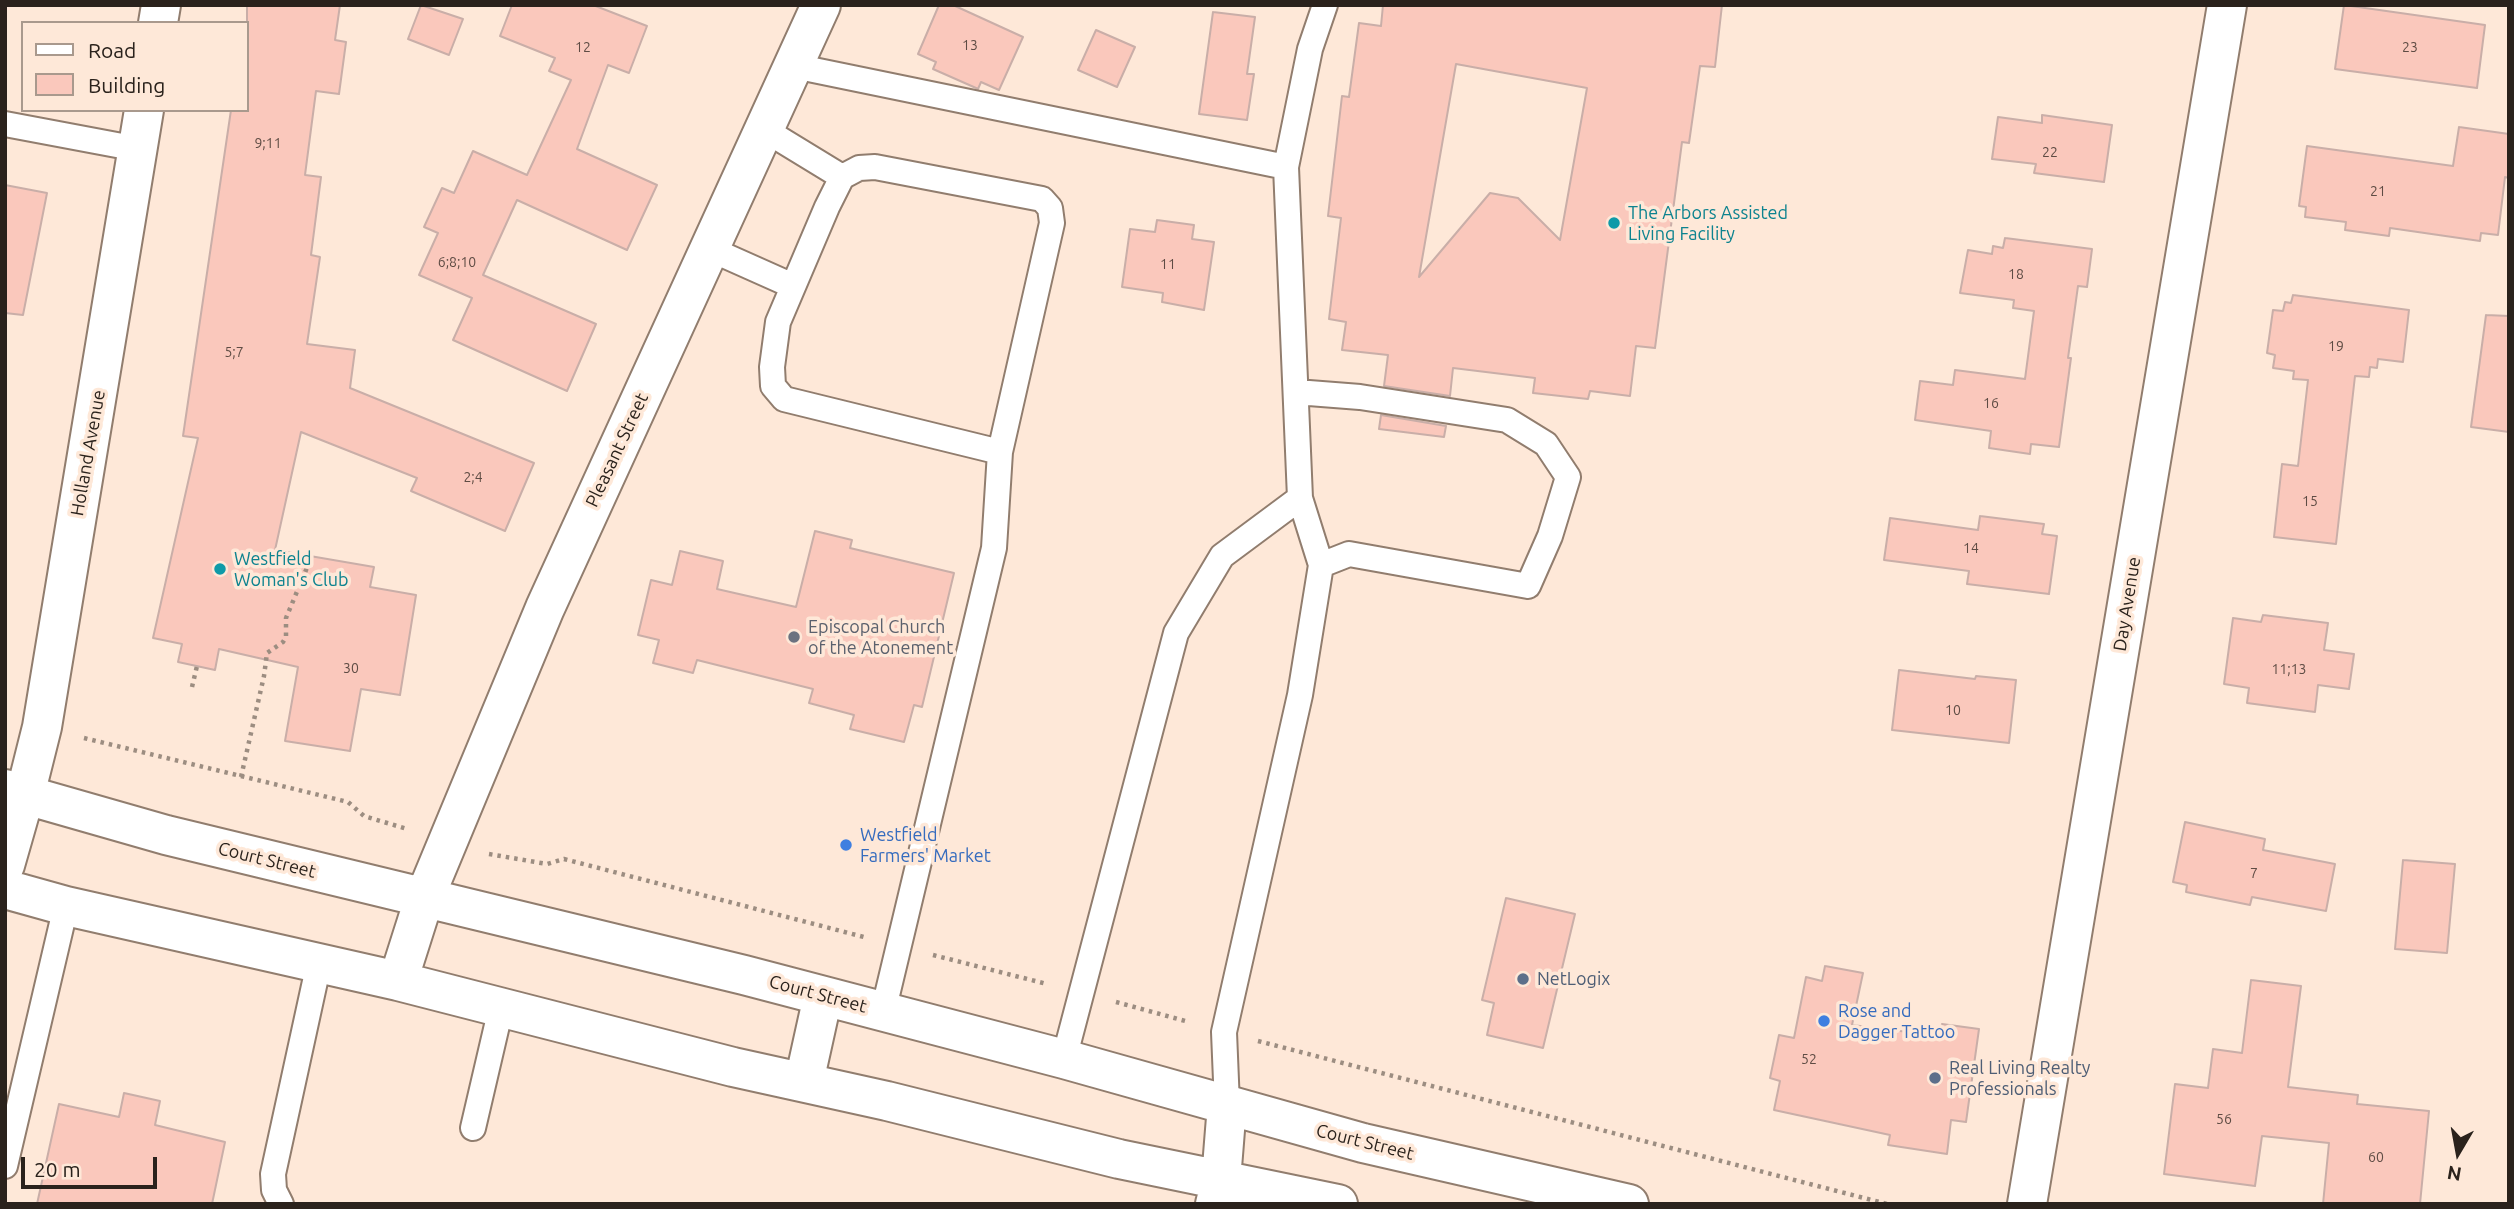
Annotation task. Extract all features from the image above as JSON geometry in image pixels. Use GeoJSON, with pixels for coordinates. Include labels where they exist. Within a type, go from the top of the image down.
{"type":"FeatureCollection","features":[{"type":"Feature","properties":{"kind":"main road","name":"Pleasant Street"},"geometry":{"type":"LineString","coordinates":[[398,981],[424,899],[545,608],[821,5]]}},
{"type":"Feature","properties":{"kind":"main road","name":"Day Avenue"},"geometry":{"type":"LineString","coordinates":[[2027,1204],[2227,5]]}},
{"type":"Feature","properties":{"kind":"main road","name":"Holland Avenue"},"geometry":{"type":"LineString","coordinates":[[5,865],[15,792],[42,727],[144,112]]}},
{"type":"Feature","properties":{"kind":"main road","name":"Court Street"},"geometry":{"type":"LineString","coordinates":[[15,792],[166,835],[823,996],[1064,1059],[1363,1143],[1629,1204]]}},
{"type":"Feature","properties":{"kind":"main road"},"geometry":{"type":"LineString","coordinates":[[5,889],[66,906],[398,981],[733,1067],[1119,1159],[1218,1192],[1338,1204]]}},
{"type":"Feature","properties":{"kind":"main road"},"geometry":{"type":"LineString","coordinates":[[804,1082],[823,996]]}},
{"type":"Feature","properties":{"kind":"main road"},"geometry":{"type":"LineString","coordinates":[[1218,1192],[1227,1105]]}},
{"type":"Feature","properties":{"kind":"lane"},"geometry":{"type":"LineString","coordinates":[[1227,1105],[1224,1031],[1300,695],[1321,565],[1300,498],[1286,167],[1310,49],[1325,5]]}},
{"type":"Feature","properties":{"kind":"lane"},"geometry":{"type":"LineString","coordinates":[[794,66],[1286,167]]}},
{"type":"Feature","properties":{"kind":"lane"},"geometry":{"type":"LineString","coordinates":[[5,124],[138,149]]}},
{"type":"Feature","properties":{"kind":"lane"},"geometry":{"type":"LineString","coordinates":[[765,130],[842,177]]}},
{"type":"Feature","properties":{"kind":"lane"},"geometry":{"type":"LineString","coordinates":[[883,1012],[994,548],[1000,452],[1052,223],[1050,208],[1042,199],[875,167],[859,168],[842,177],[778,322],[772,367],[773,386],[784,399],[1000,452]]}},
{"type":"Feature","properties":{"kind":"lane"},"geometry":{"type":"LineString","coordinates":[[710,249],[793,286]]}},
{"type":"Feature","properties":{"kind":"lane"},"geometry":{"type":"LineString","coordinates":[[1296,393],[1360,397],[1507,420],[1546,444],[1568,477],[1550,536],[1528,586],[1349,554],[1321,565]]}},
{"type":"Feature","properties":{"kind":"lane"},"geometry":{"type":"LineString","coordinates":[[1064,1059],[1176,633],[1222,556],[1300,498]]}},
{"type":"Feature","properties":{"kind":"lane"},"geometry":{"type":"LineString","coordinates":[[5,1166],[66,906]]}},
{"type":"Feature","properties":{"kind":"lane"},"geometry":{"type":"LineString","coordinates":[[281,1204],[274,1189],[273,1174],[319,963]]}},
{"type":"Feature","properties":{"kind":"lane"},"geometry":{"type":"LineString","coordinates":[[473,1128],[501,1008]]}},
{"type":"Feature","properties":{"kind":"path"},"geometry":{"type":"LineString","coordinates":[[241,777],[267,653],[286,637],[286,618],[311,558]]}},
{"type":"Feature","properties":{"kind":"path"},"geometry":{"type":"LineString","coordinates":[[192,687],[197,666]]}},
{"type":"Feature","properties":{"kind":"path"},"geometry":{"type":"LineString","coordinates":[[82,737],[348,802],[364,816],[410,830]]}},
{"type":"Feature","properties":{"kind":"building"},"geometry":{"type":"Polygon","coordinates":[[[247,5],[340,5],[335,40],[346,42],[339,94],[316,91],[305,175],[321,177],[311,255],[320,257],[307,344],[355,350],[350,388],[534,463],[505,531],[411,491],[417,478],[301,432],[275,550],[374,567],[370,587],[416,595],[400,695],[361,689],[350,751],[285,741],[298,667],[219,649],[215,670],[178,662],[182,644],[153,638],[198,438],[183,436],[231,112],[248,112],[247,5]]]}},
{"type":"Feature","properties":{"kind":"building"},"geometry":{"type":"Polygon","coordinates":[[[421,5],[463,19],[449,55],[408,39],[421,5]]]}},
{"type":"Feature","properties":{"kind":"building"},"geometry":{"type":"Polygon","coordinates":[[[512,5],[593,5],[647,26],[629,73],[608,65],[577,149],[657,185],[627,250],[517,200],[483,275],[596,324],[567,391],[453,340],[472,298],[419,275],[438,233],[424,227],[442,188],[454,193],[473,151],[527,175],[571,80],[549,71],[555,58],[500,36],[512,5]]]}},
{"type":"Feature","properties":{"kind":"building"},"geometry":{"type":"Polygon","coordinates":[[[939,5],[953,5],[1023,37],[999,90],[981,82],[978,89],[933,69],[936,62],[918,54],[939,5]]]}},
{"type":"Feature","properties":{"kind":"building","name":"The Arbors Assisted Living Facility"},"geometry":{"type":"Polygon","coordinates":[[[1383,5],[1722,5],[1715,67],[1700,66],[1689,143],[1682,142],[1655,348],[1636,346],[1630,396],[1590,391],[1588,399],[1533,393],[1535,378],[1453,368],[1450,396],[1384,386],[1388,355],[1342,350],[1346,322],[1329,319],[1341,218],[1328,216],[1342,96],[1349,97],[1359,23],[1381,26],[1383,5]],[[1456,64],[1419,277],[1490,193],[1518,198],[1560,240],[1587,88],[1456,64]]]}},
{"type":"Feature","properties":{"kind":"building"},"geometry":{"type":"Polygon","coordinates":[[[2344,5],[2485,25],[2477,88],[2335,69],[2344,5]]]}},
{"type":"Feature","properties":{"kind":"building"},"geometry":{"type":"Polygon","coordinates":[[[1213,12],[1255,17],[1247,74],[1254,74],[1247,120],[1199,114],[1213,12]]]}},
{"type":"Feature","properties":{"kind":"building"},"geometry":{"type":"Polygon","coordinates":[[[1096,30],[1135,47],[1117,87],[1078,70],[1096,30]]]}},
{"type":"Feature","properties":{"kind":"building"},"geometry":{"type":"Polygon","coordinates":[[[2042,115],[2112,125],[2104,182],[2034,173],[2036,164],[1992,159],[1998,117],[2042,123],[2042,115]]]}},
{"type":"Feature","properties":{"kind":"building"},"geometry":{"type":"Polygon","coordinates":[[[2459,127],[2509,134],[2509,178],[2505,177],[2498,235],[2481,233],[2480,241],[2390,228],[2389,236],[2345,230],[2346,222],[2305,217],[2306,207],[2299,206],[2307,146],[2453,166],[2459,127]]]}},
{"type":"Feature","properties":{"kind":"building"},"geometry":{"type":"Polygon","coordinates":[[[5,185],[47,193],[23,315],[5,313],[5,185]]]}},
{"type":"Feature","properties":{"kind":"building"},"geometry":{"type":"Polygon","coordinates":[[[1157,220],[1194,225],[1192,239],[1214,242],[1204,310],[1162,302],[1163,293],[1122,287],[1130,229],[1155,232],[1157,220]]]}},
{"type":"Feature","properties":{"kind":"building"},"geometry":{"type":"Polygon","coordinates":[[[2005,238],[2092,249],[2087,287],[2078,286],[2059,447],[2031,444],[2030,454],[1989,448],[1991,431],[1915,420],[1920,381],[1953,385],[1955,370],[2025,379],[2034,311],[2013,308],[2014,300],[1960,293],[1968,250],[1992,254],[1993,246],[2003,248],[2005,238]]]}},
{"type":"Feature","properties":{"kind":"building"},"geometry":{"type":"Polygon","coordinates":[[[2293,295],[2409,310],[2403,362],[2378,359],[2377,368],[2370,367],[2369,377],[2355,376],[2336,544],[2274,537],[2282,464],[2298,466],[2308,380],[2293,379],[2294,371],[2273,368],[2275,355],[2267,353],[2273,310],[2283,311],[2285,302],[2291,303],[2293,295]]]}},
{"type":"Feature","properties":{"kind":"building"},"geometry":{"type":"Polygon","coordinates":[[[2486,315],[2509,316],[2509,432],[2471,427],[2486,315]]]}},
{"type":"Feature","properties":{"kind":"building"},"geometry":{"type":"Polygon","coordinates":[[[1381,415],[1446,426],[1444,437],[1379,429],[1381,415]]]}},
{"type":"Feature","properties":{"kind":"building"},"geometry":{"type":"Polygon","coordinates":[[[1980,516],[2044,524],[2042,534],[2057,536],[2049,594],[1967,584],[1969,571],[1884,560],[1890,518],[1978,530],[1980,516]]]}},
{"type":"Feature","properties":{"kind":"building","name":"Episcopal Church of the Atonement"},"geometry":{"type":"Polygon","coordinates":[[[815,531],[852,540],[850,548],[954,573],[922,707],[914,705],[904,742],[850,729],[854,715],[809,703],[813,689],[697,660],[693,673],[653,663],[659,640],[638,635],[651,580],[672,585],[680,551],[723,561],[717,589],[796,607],[815,531]]]}},
{"type":"Feature","properties":{"kind":"building"},"geometry":{"type":"Polygon","coordinates":[[[2263,615],[2328,623],[2324,650],[2354,654],[2349,689],[2318,685],[2315,712],[2247,703],[2249,688],[2224,684],[2233,618],[2261,622],[2263,615]]]}},
{"type":"Feature","properties":{"kind":"building"},"geometry":{"type":"Polygon","coordinates":[[[1899,670],[1975,679],[1976,676],[2016,680],[2009,743],[1892,730],[1899,670]]]}},
{"type":"Feature","properties":{"kind":"building"},"geometry":{"type":"Polygon","coordinates":[[[2185,822],[2265,839],[2263,850],[2335,864],[2326,911],[2252,897],[2250,905],[2186,892],[2187,885],[2173,882],[2185,822]]]}},
{"type":"Feature","properties":{"kind":"building"},"geometry":{"type":"Polygon","coordinates":[[[2403,860],[2455,864],[2447,953],[2395,949],[2403,860]]]}},
{"type":"Feature","properties":{"kind":"building","name":"NetLogix"},"geometry":{"type":"Polygon","coordinates":[[[1506,898],[1575,914],[1543,1048],[1487,1035],[1494,1003],[1482,1000],[1506,898]]]}},
{"type":"Feature","properties":{"kind":"building"},"geometry":{"type":"Polygon","coordinates":[[[1825,966],[1863,973],[1852,1025],[1940,1036],[1942,1024],[1979,1029],[1966,1122],[1951,1120],[1947,1154],[1888,1145],[1890,1135],[1774,1110],[1780,1081],[1770,1078],[1779,1035],[1794,1038],[1806,977],[1822,981],[1825,966]]]}},
{"type":"Feature","properties":{"kind":"building"},"geometry":{"type":"Polygon","coordinates":[[[2251,980],[2301,986],[2288,1087],[2358,1095],[2357,1104],[2429,1111],[2420,1204],[2323,1204],[2329,1143],[2262,1136],[2255,1186],[2164,1174],[2175,1084],[2208,1088],[2213,1049],[2242,1053],[2251,980]]]}},
{"type":"Feature","properties":{"kind":"building"},"geometry":{"type":"Polygon","coordinates":[[[124,1093],[160,1101],[155,1125],[225,1142],[212,1204],[37,1204],[59,1104],[119,1117],[124,1093]]]}},
{"type":"Feature","properties":{"kind":"place","name":"The Arbors Assisted Living Facility"},"geometry":{"type":"Point","coordinates":[1614,223]}},
{"type":"Feature","properties":{"kind":"place","name":"Westfield Woman's Club"},"geometry":{"type":"Point","coordinates":[220,569]}},
{"type":"Feature","properties":{"kind":"place","name":"Episcopal Church of the Atonement"},"geometry":{"type":"Point","coordinates":[794,637]}},
{"type":"Feature","properties":{"kind":"place","name":"Westfield Farmers' Market"},"geometry":{"type":"Point","coordinates":[846,845]}},
{"type":"Feature","properties":{"kind":"place","name":"NetLogix"},"geometry":{"type":"Point","coordinates":[1523,979]}},
{"type":"Feature","properties":{"kind":"place","name":"Rose and Dagger Tattoo"},"geometry":{"type":"Point","coordinates":[1824,1021]}},
{"type":"Feature","properties":{"kind":"place","name":"Real Living Realty Professionals"},"geometry":{"type":"Point","coordinates":[1935,1078]}}]}
